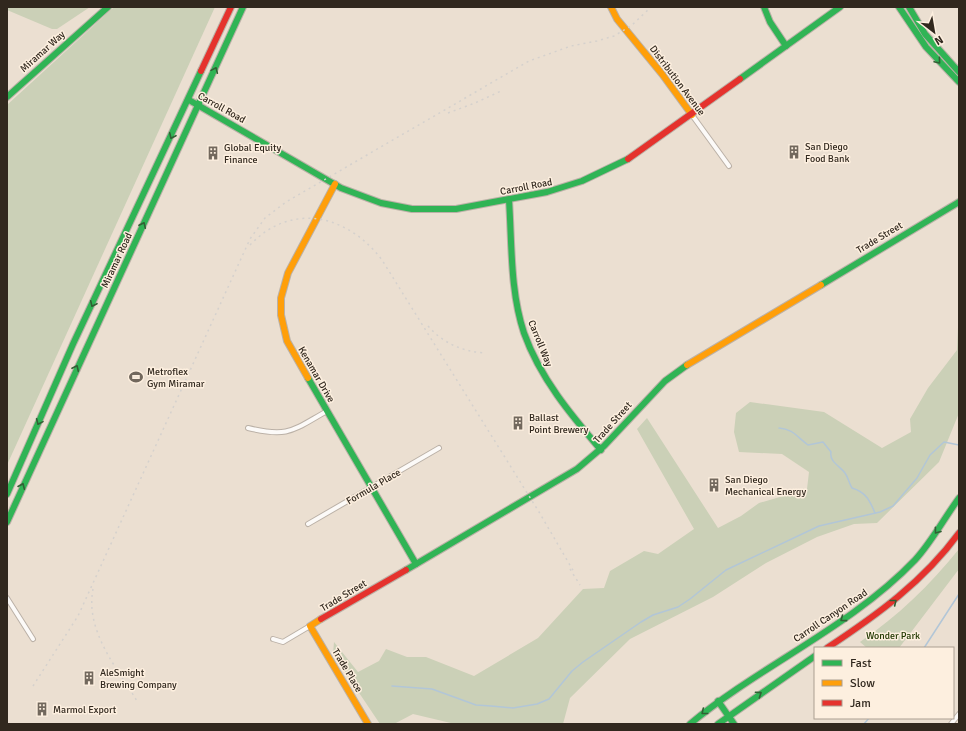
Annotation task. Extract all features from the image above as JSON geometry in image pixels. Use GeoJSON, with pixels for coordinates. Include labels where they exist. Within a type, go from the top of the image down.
{"type":"FeatureCollection","features":[{"type":"Feature","properties":{"kind":"main road","name":"Miramar Way"},"geometry":{"type":"LineString","coordinates":[[7,97],[91,20],[103,7]]}},
{"type":"Feature","properties":{"kind":"main road","name":"Miramar Way"},"geometry":{"type":"LineString","coordinates":[[91,20],[108,7]]}},
{"type":"Feature","properties":{"kind":"main road","name":"Miramar Road"},"geometry":{"type":"LineString","coordinates":[[7,494],[73,344],[189,100],[231,7]]}},
{"type":"Feature","properties":{"kind":"main road","name":"Miramar Road"},"geometry":{"type":"LineString","coordinates":[[7,522],[57,410],[243,7]]}},
{"type":"Feature","properties":{"kind":"main road","name":"Distribution Avenue"},"geometry":{"type":"LineString","coordinates":[[611,7],[617,20],[662,74],[692,115]]}},
{"type":"Feature","properties":{"kind":"main road"},"geometry":{"type":"LineString","coordinates":[[764,7],[770,22],[786,46]]}},
{"type":"Feature","properties":{"kind":"main road","name":"Carroll Road"},"geometry":{"type":"LineString","coordinates":[[189,100],[335,184],[379,203],[423,210],[446,210],[560,190],[601,175],[635,155],[692,115],[840,7]]}},
{"type":"Feature","properties":{"kind":"main road"},"geometry":{"type":"LineString","coordinates":[[899,7],[919,39],[945,69],[959,82]]}},
{"type":"Feature","properties":{"kind":"main road"},"geometry":{"type":"LineString","coordinates":[[908,7],[925,34],[959,72]]}},
{"type":"Feature","properties":{"kind":"main road","name":"Kenamar Drive"},"geometry":{"type":"LineString","coordinates":[[335,184],[288,273],[282,288],[280,304],[281,322],[287,341],[416,564]]}},
{"type":"Feature","properties":{"kind":"main road","name":"Carroll Way"},"geometry":{"type":"LineString","coordinates":[[509,200],[516,292],[519,314],[528,341],[544,376],[561,402],[601,450]]}},
{"type":"Feature","properties":{"kind":"main road","name":"Trade Street"},"geometry":{"type":"LineString","coordinates":[[310,626],[577,469],[601,450],[660,385],[679,370],[959,202]]}},
{"type":"Feature","properties":{"kind":"main road","name":"Carroll Canyon Road"},"geometry":{"type":"LineString","coordinates":[[690,724],[718,701],[837,623],[879,593],[916,559],[959,498]]}},
{"type":"Feature","properties":{"kind":"main road"},"geometry":{"type":"LineString","coordinates":[[828,647],[891,605],[905,593],[930,569],[959,533]]}},
{"type":"Feature","properties":{"kind":"main road","name":"Trade Place"},"geometry":{"type":"LineString","coordinates":[[310,626],[368,724]]}},
{"type":"Feature","properties":{"kind":"main road"},"geometry":{"type":"LineString","coordinates":[[718,724],[727,716],[814,657]]}},
{"type":"Feature","properties":{"kind":"main road"},"geometry":{"type":"LineString","coordinates":[[718,701],[734,724]]}},
{"type":"Feature","properties":{"kind":"street","name":"Distribution Avenue"},"geometry":{"type":"LineString","coordinates":[[692,115],[729,166]]}},
{"type":"Feature","properties":{"kind":"street"},"geometry":{"type":"LineString","coordinates":[[248,428],[270,434],[282,434],[292,431],[327,411]]}},
{"type":"Feature","properties":{"kind":"street","name":"Formula Place"},"geometry":{"type":"LineString","coordinates":[[308,524],[439,448]]}},
{"type":"Feature","properties":{"kind":"street"},"geometry":{"type":"LineString","coordinates":[[7,598],[33,639]]}},
{"type":"Feature","properties":{"kind":"street","name":"Trade Street"},"geometry":{"type":"LineString","coordinates":[[272,639],[283,642],[310,626]]}},
{"type":"Feature","properties":{"kind":"street"},"geometry":{"type":"LineString","coordinates":[[951,724],[959,714]]}},
{"type":"Feature","properties":{"kind":"green space"},"geometry":{"type":"Polygon","coordinates":[[[7,7],[90,7],[57,29],[52,29],[7,10],[7,7]]]}},
{"type":"Feature","properties":{"kind":"green space"},"geometry":{"type":"Polygon","coordinates":[[[114,7],[215,7],[7,465],[7,105],[114,7]]]}},
{"type":"Feature","properties":{"kind":"green space"},"geometry":{"type":"Polygon","coordinates":[[[959,304],[959,413],[939,462],[877,523],[854,524],[817,537],[766,563],[713,597],[630,639],[570,698],[563,724],[455,724],[413,714],[394,724],[380,724],[333,654],[334,642],[358,672],[379,661],[386,649],[407,657],[426,657],[474,676],[538,638],[583,589],[604,588],[610,571],[644,551],[658,554],[694,529],[637,429],[647,418],[718,528],[741,516],[759,503],[807,489],[809,472],[782,454],[739,452],[734,432],[736,413],[750,402],[824,412],[882,448],[911,432],[910,419],[928,388],[957,350],[959,304]]]}},
{"type":"Feature","properties":{"kind":"green space","name":"Wonder Park"},"geometry":{"type":"Polygon","coordinates":[[[959,549],[959,569],[900,647],[866,647],[860,642],[900,611],[937,575],[959,549]]]}},
{"type":"Feature","properties":{"kind":"waterway"},"geometry":{"type":"LineString","coordinates":[[779,428],[788,430],[795,434],[808,445],[823,442],[831,452],[833,461],[843,470],[852,488],[861,492],[867,498],[875,513]]}},
{"type":"Feature","properties":{"kind":"waterway"},"geometry":{"type":"LineString","coordinates":[[392,686],[432,689],[476,705],[513,708],[537,704],[549,699],[572,671],[583,662],[653,615],[678,607],[726,570],[819,526],[880,512],[893,506],[917,478],[930,455],[944,442],[959,445]]}},
{"type":"Feature","properties":{"kind":"waterway"},"geometry":{"type":"LineString","coordinates":[[925,647],[959,594]]}},
{"type":"Feature","properties":{"kind":"waterway"},"geometry":{"type":"LineString","coordinates":[[864,724],[868,719]]}},
{"type":"Feature","properties":{"kind":"railway"},"geometry":{"type":"LineString","coordinates":[[33,686],[78,616],[250,239],[265,218],[286,202],[529,61],[571,46],[614,36],[631,26],[651,7]]}},
{"type":"Feature","properties":{"kind":"railway"},"geometry":{"type":"LineString","coordinates":[[448,113],[501,91]]}},
{"type":"Feature","properties":{"kind":"railway"},"geometry":{"type":"LineString","coordinates":[[250,245],[266,231],[284,222],[301,219],[319,219],[336,224],[353,232],[368,245],[382,260],[539,512],[574,572]]}},
{"type":"Feature","properties":{"kind":"railway"},"geometry":{"type":"LineString","coordinates":[[428,326],[440,337],[453,345],[484,353]]}},
{"type":"Feature","properties":{"kind":"railway"},"geometry":{"type":"LineString","coordinates":[[570,569],[580,585]]}},
{"type":"Feature","properties":{"kind":"railway"},"geometry":{"type":"LineString","coordinates":[[93,589],[92,605],[98,634],[112,662],[137,701]]}},
{"type":"Feature","properties":{"kind":"traffic: fast"},"geometry":{"type":"LineString","coordinates":[[7,97],[108,7]]}},
{"type":"Feature","properties":{"kind":"traffic: fast"},"geometry":{"type":"LineString","coordinates":[[7,522],[243,7]]}},
{"type":"Feature","properties":{"kind":"traffic: fast"},"geometry":{"type":"LineString","coordinates":[[764,7],[770,22],[786,46]]}},
{"type":"Feature","properties":{"kind":"traffic: fast"},"geometry":{"type":"LineString","coordinates":[[740,79],[840,7]]}},
{"type":"Feature","properties":{"kind":"traffic: fast"},"geometry":{"type":"LineString","coordinates":[[899,7],[926,47],[959,82]]}},
{"type":"Feature","properties":{"kind":"traffic: fast"},"geometry":{"type":"LineString","coordinates":[[909,7],[925,34],[959,72]]}},
{"type":"Feature","properties":{"kind":"traffic: fast"},"geometry":{"type":"LineString","coordinates":[[7,494],[73,344],[201,71]]}},
{"type":"Feature","properties":{"kind":"traffic: fast"},"geometry":{"type":"LineString","coordinates":[[189,100],[341,188],[381,203],[412,209],[456,209],[547,192],[582,181],[628,159]]}},
{"type":"Feature","properties":{"kind":"traffic: fast"},"geometry":{"type":"LineString","coordinates":[[509,200],[514,284],[519,317],[524,333],[547,381],[601,450]]}},
{"type":"Feature","properties":{"kind":"traffic: fast"},"geometry":{"type":"LineString","coordinates":[[821,285],[959,202]]}},
{"type":"Feature","properties":{"kind":"traffic: fast"},"geometry":{"type":"LineString","coordinates":[[406,570],[577,469],[604,446],[665,381],[687,365]]}},
{"type":"Feature","properties":{"kind":"traffic: fast"},"geometry":{"type":"LineString","coordinates":[[308,378],[416,564]]}},
{"type":"Feature","properties":{"kind":"traffic: fast"},"geometry":{"type":"LineString","coordinates":[[690,724],[746,683],[863,606],[890,584],[921,553],[959,498]]}},
{"type":"Feature","properties":{"kind":"traffic: fast"},"geometry":{"type":"LineString","coordinates":[[718,724],[814,657]]}},
{"type":"Feature","properties":{"kind":"traffic: fast"},"geometry":{"type":"LineString","coordinates":[[718,701],[734,724]]}},
{"type":"Feature","properties":{"kind":"traffic: slow"},"geometry":{"type":"LineString","coordinates":[[611,7],[617,19],[662,74],[692,115]]}},
{"type":"Feature","properties":{"kind":"traffic: slow"},"geometry":{"type":"LineString","coordinates":[[308,378],[287,341],[281,315],[281,298],[288,273],[335,184]]}},
{"type":"Feature","properties":{"kind":"traffic: slow"},"geometry":{"type":"LineString","coordinates":[[687,365],[821,285]]}},
{"type":"Feature","properties":{"kind":"traffic: slow"},"geometry":{"type":"LineString","coordinates":[[321,619],[310,626],[368,724]]}},
{"type":"Feature","properties":{"kind":"traffic: jam"},"geometry":{"type":"LineString","coordinates":[[201,71],[231,7]]}},
{"type":"Feature","properties":{"kind":"traffic: jam"},"geometry":{"type":"LineString","coordinates":[[628,159],[740,79]]}},
{"type":"Feature","properties":{"kind":"traffic: jam"},"geometry":{"type":"LineString","coordinates":[[828,647],[864,623],[915,582],[945,551],[959,533]]}},
{"type":"Feature","properties":{"kind":"traffic: jam"},"geometry":{"type":"LineString","coordinates":[[321,619],[406,570]]}},
{"type":"Feature","properties":{"kind":"place","name":"San Diego Food Bank"},"geometry":{"type":"Point","coordinates":[794,152]}},
{"type":"Feature","properties":{"kind":"place","name":"Global Equity Finance"},"geometry":{"type":"Point","coordinates":[213,153]}},
{"type":"Feature","properties":{"kind":"place","name":"Metroflex Gym Miramar"},"geometry":{"type":"Point","coordinates":[136,377]}},
{"type":"Feature","properties":{"kind":"place","name":"Ballast Point Brewery"},"geometry":{"type":"Point","coordinates":[518,423]}},
{"type":"Feature","properties":{"kind":"place","name":"San Diego Mechanical Energy"},"geometry":{"type":"Point","coordinates":[714,485]}},
{"type":"Feature","properties":{"kind":"place","name":"AleSmight Brewing Company"},"geometry":{"type":"Point","coordinates":[89,678]}},
{"type":"Feature","properties":{"kind":"place","name":"Marmol Export"},"geometry":{"type":"Point","coordinates":[42,709]}}]}
